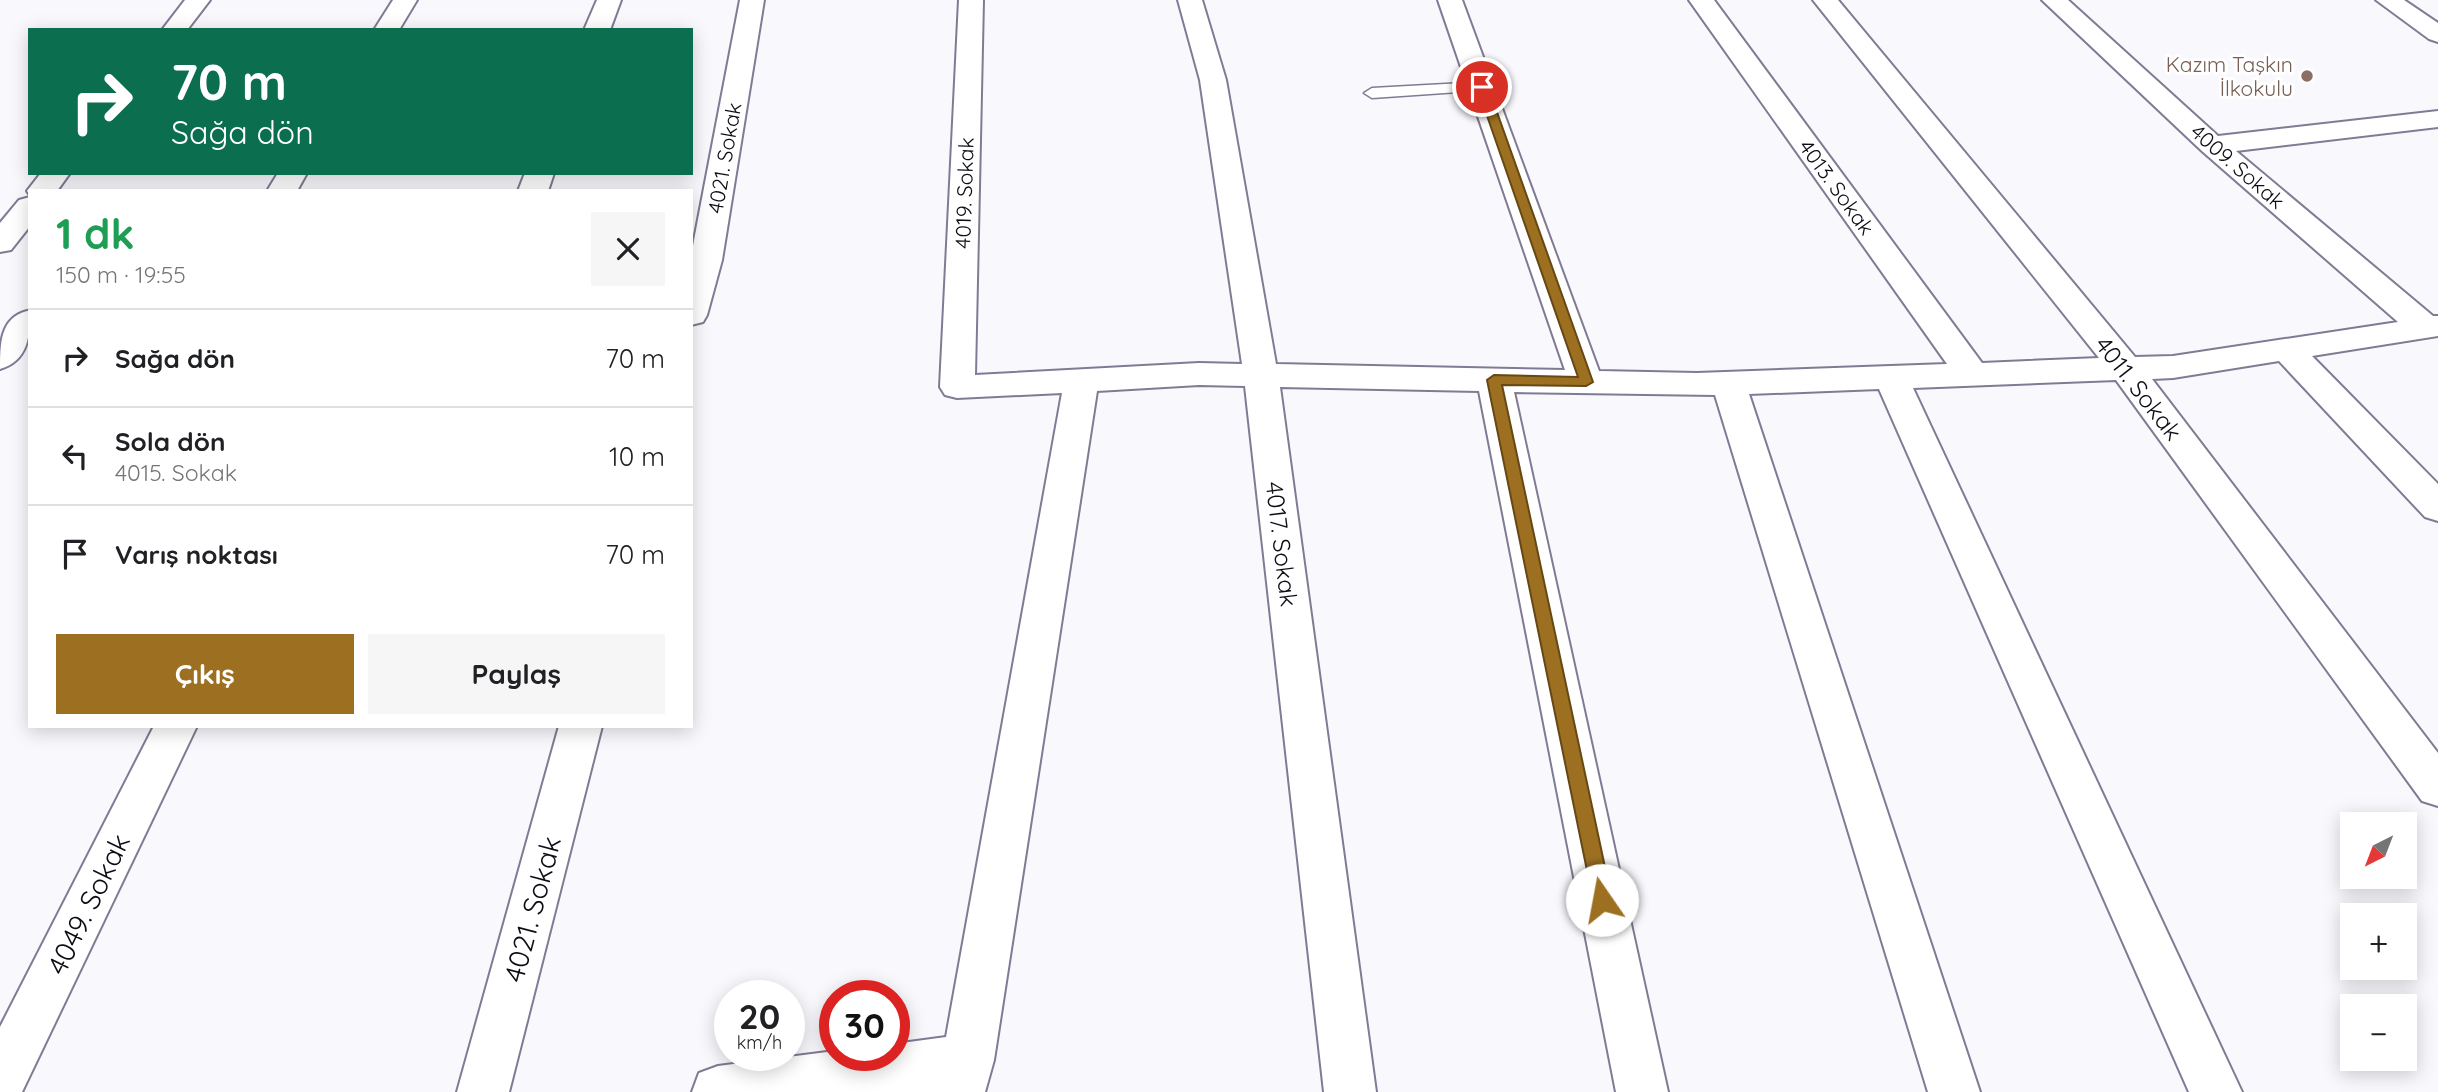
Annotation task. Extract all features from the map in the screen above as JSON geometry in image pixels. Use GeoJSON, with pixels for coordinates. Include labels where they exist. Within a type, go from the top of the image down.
{"type":"FeatureCollection","features":[{"type":"Feature","properties":{"kind":"street"},"geometry":{"type":"LineString","coordinates":[[176,28],[198,0]]}},
{"type":"Feature","properties":{"kind":"street"},"geometry":{"type":"LineString","coordinates":[[387,28],[405,0]]}},
{"type":"Feature","properties":{"kind":"street"},"geometry":{"type":"LineString","coordinates":[[598,28],[609,0]]}},
{"type":"Feature","properties":{"kind":"street","name":"4021. Sokak"},"geometry":{"type":"LineString","coordinates":[[693,302],[752,0]]}},
{"type":"Feature","properties":{"kind":"street","name":"4019. Sokak"},"geometry":{"type":"LineString","coordinates":[[971,0],[957,387],[1081,380]]}},
{"type":"Feature","properties":{"kind":"street","name":"4017. Sokak"},"geometry":{"type":"LineString","coordinates":[[1191,0],[1213,80],[1261,376],[1350,1092]]}},
{"type":"Feature","properties":{"kind":"street"},"geometry":{"type":"LineString","coordinates":[[1450,0],[1586,382]]}},
{"type":"Feature","properties":{"kind":"street","name":"4013. Sokak"},"geometry":{"type":"LineString","coordinates":[[1701,0],[1972,374]]}},
{"type":"Feature","properties":{"kind":"street","name":"4011. Sokak"},"geometry":{"type":"LineString","coordinates":[[1825,0],[2126,369],[2438,787]]}},
{"type":"Feature","properties":{"kind":"street","name":"4009. Sokak"},"geometry":{"type":"LineString","coordinates":[[2054,0],[2212,145],[2432,327]]}},
{"type":"Feature","properties":{"kind":"street"},"geometry":{"type":"LineString","coordinates":[[2388,0],[2438,34]]}},
{"type":"Feature","properties":{"kind":"street"},"geometry":{"type":"LineString","coordinates":[[2212,145],[2438,119]]}},
{"type":"Feature","properties":{"kind":"street"},"geometry":{"type":"LineString","coordinates":[[44,189],[54,175]]}},
{"type":"Feature","properties":{"kind":"street"},"geometry":{"type":"LineString","coordinates":[[0,243],[28,208]]}},
{"type":"Feature","properties":{"kind":"street"},"geometry":{"type":"LineString","coordinates":[[0,358],[19,322]]}},
{"type":"Feature","properties":{"kind":"street"},"geometry":{"type":"LineString","coordinates":[[718,1092],[964,1076],[1081,380],[1199,374],[1586,382],[1728,382],[2126,369],[2173,367],[2432,327]]}},
{"type":"Feature","properties":{"kind":"street"},"geometry":{"type":"LineString","coordinates":[[2287,350],[2438,507]]}},
{"type":"Feature","properties":{"kind":"street"},"geometry":{"type":"LineString","coordinates":[[1891,377],[2216,1092]]}},
{"type":"Feature","properties":{"kind":"street"},"geometry":{"type":"LineString","coordinates":[[1494,380],[1642,1092]]}},
{"type":"Feature","properties":{"kind":"street"},"geometry":{"type":"LineString","coordinates":[[1728,382],[1954,1092]]}},
{"type":"Feature","properties":{"kind":"street","name":"4049. Sokak"},"geometry":{"type":"LineString","coordinates":[[0,1082],[175,728]]}},
{"type":"Feature","properties":{"kind":"street","name":"4021. Sokak"},"geometry":{"type":"LineString","coordinates":[[483,1092],[580,728]]}},
{"type":"Feature","properties":{"kind":"lane"},"geometry":{"type":"LineString","coordinates":[[1372,93],[1482,87]]}},
{"type":"Feature","properties":{"kind":"place","name":"Kazım Taşkın İlkokulu"},"geometry":{"type":"Point","coordinates":[2307,76]}},
{"type":"Feature","properties":{"kind":"route"},"geometry":{"type":"LineString","coordinates":[[1482,87],[1586,382],[1494,380],[1602,900]]}}]}
